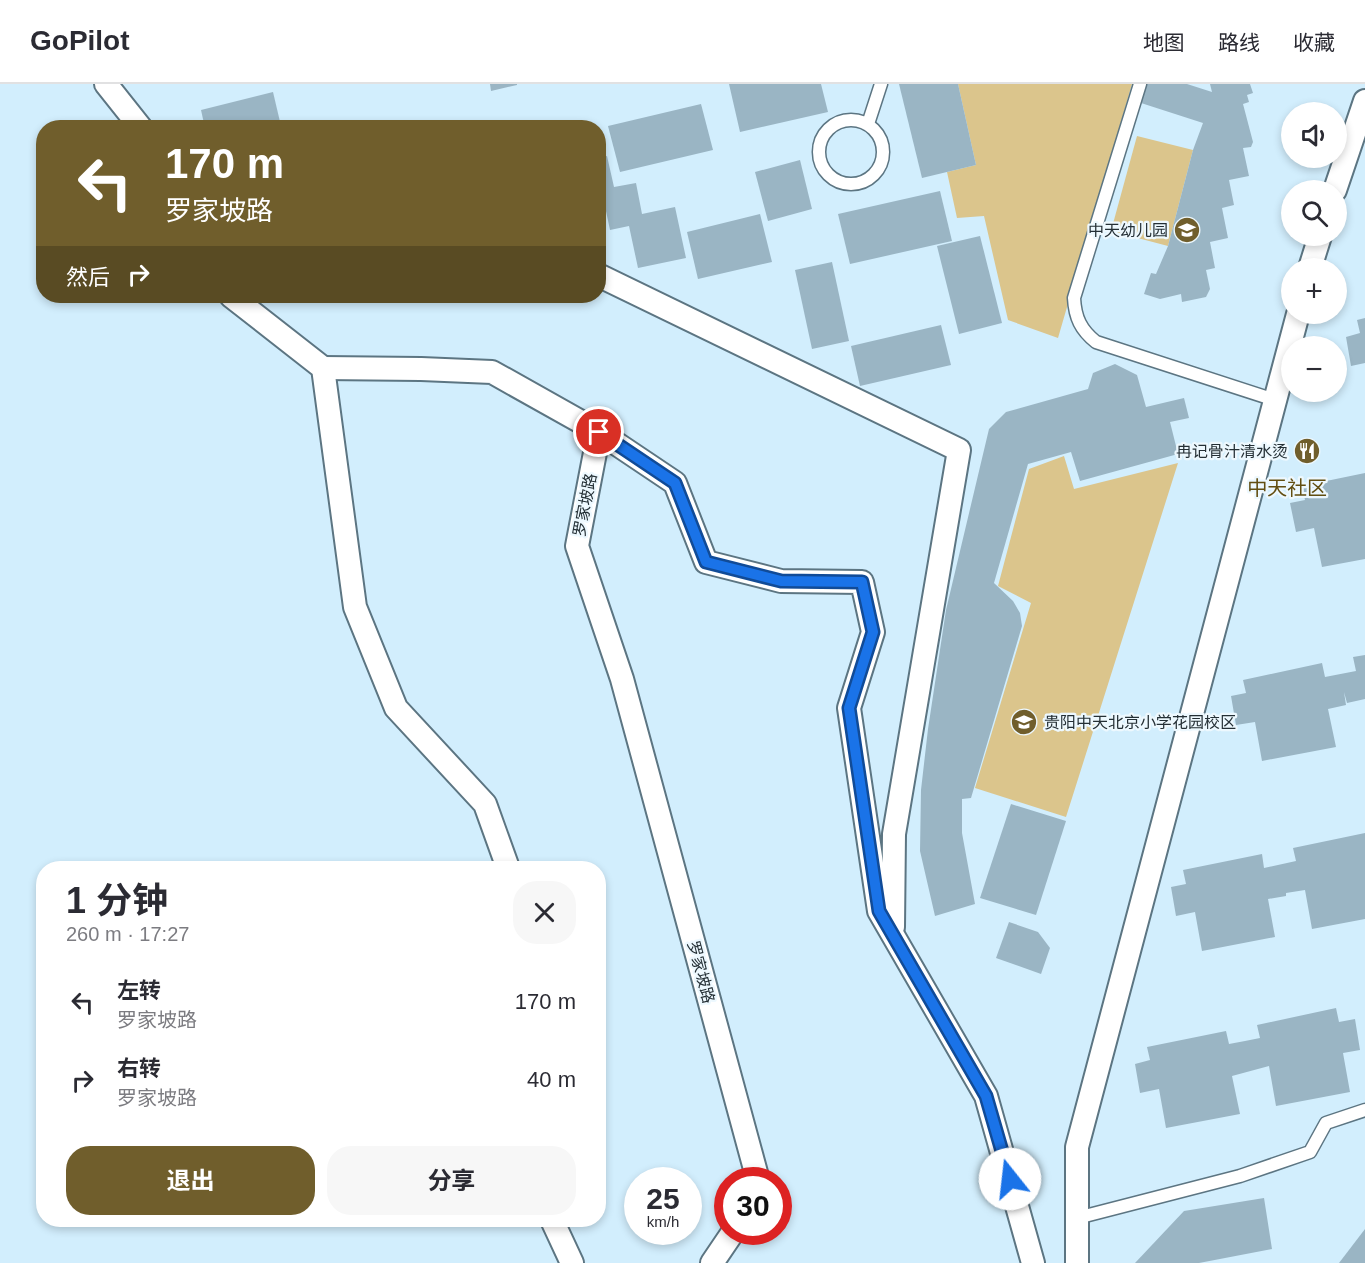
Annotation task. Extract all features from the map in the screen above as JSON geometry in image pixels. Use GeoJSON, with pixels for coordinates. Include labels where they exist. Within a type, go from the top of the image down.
{"type":"FeatureCollection","features":[{"type":"Feature","properties":{"kind":"street"},"geometry":{"type":"LineString","coordinates":[[106,84],[135,120]]}},
{"type":"Feature","properties":{"kind":"street"},"geometry":{"type":"LineString","coordinates":[[1338,180],[1365,101]]}},
{"type":"Feature","properties":{"kind":"street"},"geometry":{"type":"LineString","coordinates":[[606,279],[959,450],[894,834],[893,935]]}},
{"type":"Feature","properties":{"kind":"street"},"geometry":{"type":"LineString","coordinates":[[240,303],[323,368],[492,372],[599,432],[675,483],[706,562],[781,581],[862,582],[873,632],[849,708],[879,911],[986,1096],[1034,1263]]}},
{"type":"Feature","properties":{"kind":"street"},"geometry":{"type":"LineString","coordinates":[[1077,1263],[1077,1147],[1295,324]]}},
{"type":"Feature","properties":{"kind":"street"},"geometry":{"type":"LineString","coordinates":[[323,368],[355,607],[396,708],[485,804],[505,861]]}},
{"type":"Feature","properties":{"kind":"street","name":"罗家坡路"},"geometry":{"type":"LineString","coordinates":[[599,432],[577,546],[622,680],[754,1167]]}},
{"type":"Feature","properties":{"kind":"street"},"geometry":{"type":"LineString","coordinates":[[555,1227],[572,1263]]}},
{"type":"Feature","properties":{"kind":"street"},"geometry":{"type":"LineString","coordinates":[[712,1263],[724,1245]]}},
{"type":"Feature","properties":{"kind":"lane"},"geometry":{"type":"LineString","coordinates":[[868,124],[881,84]]}},
{"type":"Feature","properties":{"kind":"lane"},"geometry":{"type":"LineString","coordinates":[[1140,84],[1074,298],[1075,312],[1082,331],[1096,342],[1275,400]]}},
{"type":"Feature","properties":{"kind":"lane"},"geometry":{"type":"LineString","coordinates":[[848,120],[868,124],[882,141],[884,152],[882,163],[868,180],[857,184],[846,184],[835,180],[828,174],[819,156],[823,136],[830,128],[848,120]]}},
{"type":"Feature","properties":{"kind":"lane"},"geometry":{"type":"LineString","coordinates":[[1077,1218],[1240,1176],[1310,1152],[1326,1124],[1365,1110]]}},
{"type":"Feature","properties":{"kind":"shaded area"},"geometry":{"type":"Polygon","coordinates":[[[958,84],[1132,84],[1058,338],[1008,320],[984,216],[957,218],[947,172],[976,165],[958,84]]]}},
{"type":"Feature","properties":{"kind":"shaded area"},"geometry":{"type":"Polygon","coordinates":[[[1137,136],[1193,150],[1168,246],[1111,231],[1137,136]]]}},
{"type":"Feature","properties":{"kind":"shaded area"},"geometry":{"type":"Polygon","coordinates":[[[1064,456],[1074,489],[1178,463],[1066,817],[975,788],[1031,603],[998,586],[1029,469],[1064,456]]]}},
{"type":"Feature","properties":{"kind":"building"},"geometry":{"type":"Polygon","coordinates":[[[490,84],[517,84],[517,85],[491,91],[490,84]]]}},
{"type":"Feature","properties":{"kind":"building"},"geometry":{"type":"Polygon","coordinates":[[[729,84],[821,84],[828,112],[740,132],[729,84]]]}},
{"type":"Feature","properties":{"kind":"building"},"geometry":{"type":"Polygon","coordinates":[[[899,84],[958,84],[976,165],[922,178],[899,84]]]}},
{"type":"Feature","properties":{"kind":"building"},"geometry":{"type":"Polygon","coordinates":[[[1147,84],[1187,84],[1212,92],[1210,84],[1250,84],[1253,93],[1247,95],[1249,102],[1243,104],[1253,142],[1251,147],[1243,148],[1249,176],[1229,180],[1234,205],[1222,208],[1228,238],[1210,242],[1215,268],[1206,270],[1210,289],[1206,297],[1182,302],[1181,294],[1160,299],[1144,294],[1151,273],[1156,274],[1168,246],[1193,150],[1203,123],[1141,103],[1147,84]]]}},
{"type":"Feature","properties":{"kind":"building"},"geometry":{"type":"Polygon","coordinates":[[[273,92],[280,120],[203,120],[201,110],[273,92]]]}},
{"type":"Feature","properties":{"kind":"building"},"geometry":{"type":"Polygon","coordinates":[[[701,104],[713,150],[620,172],[608,126],[701,104]]]}},
{"type":"Feature","properties":{"kind":"building"},"geometry":{"type":"Polygon","coordinates":[[[606,156],[614,187],[636,183],[642,214],[675,207],[686,258],[638,268],[629,226],[610,230],[606,211],[606,156]]]}},
{"type":"Feature","properties":{"kind":"building"},"geometry":{"type":"Polygon","coordinates":[[[800,160],[812,209],[768,221],[755,172],[800,160]]]}},
{"type":"Feature","properties":{"kind":"building"},"geometry":{"type":"Polygon","coordinates":[[[940,191],[952,241],[850,264],[838,214],[940,191]]]}},
{"type":"Feature","properties":{"kind":"building"},"geometry":{"type":"Polygon","coordinates":[[[760,214],[772,262],[698,279],[687,232],[760,214]]]}},
{"type":"Feature","properties":{"kind":"building"},"geometry":{"type":"Polygon","coordinates":[[[980,236],[1002,323],[959,334],[937,246],[980,236]]]}},
{"type":"Feature","properties":{"kind":"building"},"geometry":{"type":"Polygon","coordinates":[[[832,262],[849,341],[812,349],[795,270],[832,262]]]}},
{"type":"Feature","properties":{"kind":"building"},"geometry":{"type":"Polygon","coordinates":[[[1365,318],[1365,363],[1351,366],[1347,337],[1360,333],[1357,320],[1365,318]]]}},
{"type":"Feature","properties":{"kind":"building"},"geometry":{"type":"Polygon","coordinates":[[[941,325],[951,365],[860,386],[851,346],[941,325]]]}},
{"type":"Feature","properties":{"kind":"building"},"geometry":{"type":"Polygon","coordinates":[[[1115,364],[1137,375],[1146,407],[1184,398],[1189,418],[1170,422],[1178,454],[1080,481],[1071,452],[1028,464],[994,583],[1013,601],[1020,613],[1022,626],[971,798],[962,799],[962,833],[975,904],[935,916],[920,851],[921,790],[946,610],[989,429],[1006,412],[1088,389],[1093,373],[1115,364]]]}},
{"type":"Feature","properties":{"kind":"building"},"geometry":{"type":"Polygon","coordinates":[[[1365,473],[1365,559],[1322,567],[1314,528],[1296,532],[1290,503],[1305,500],[1302,486],[1365,473]]]}},
{"type":"Feature","properties":{"kind":"building"},"geometry":{"type":"Polygon","coordinates":[[[1365,655],[1365,699],[1347,703],[1344,692],[1346,705],[1328,709],[1336,747],[1262,761],[1255,722],[1236,725],[1231,696],[1246,693],[1243,680],[1322,663],[1325,677],[1356,671],[1353,657],[1365,655]]]}},
{"type":"Feature","properties":{"kind":"building"},"geometry":{"type":"Polygon","coordinates":[[[1011,804],[1066,821],[1036,915],[980,898],[1011,804]]]}},
{"type":"Feature","properties":{"kind":"building"},"geometry":{"type":"Polygon","coordinates":[[[1365,833],[1365,919],[1312,929],[1305,890],[1286,893],[1286,896],[1268,899],[1275,937],[1202,951],[1195,912],[1176,916],[1171,887],[1186,884],[1183,870],[1262,854],[1264,868],[1296,861],[1293,848],[1365,833]]]}},
{"type":"Feature","properties":{"kind":"building"},"geometry":{"type":"Polygon","coordinates":[[[1009,922],[1038,932],[1050,948],[1041,974],[996,958],[1009,922]]]}},
{"type":"Feature","properties":{"kind":"building"},"geometry":{"type":"Polygon","coordinates":[[[1336,1008],[1339,1022],[1355,1019],[1360,1050],[1343,1053],[1350,1092],[1276,1106],[1269,1066],[1232,1076],[1240,1114],[1166,1128],[1159,1089],[1140,1093],[1135,1064],[1150,1060],[1147,1047],[1226,1031],[1229,1044],[1260,1038],[1257,1025],[1336,1008]]]}},
{"type":"Feature","properties":{"kind":"building"},"geometry":{"type":"Polygon","coordinates":[[[1264,1198],[1272,1249],[1199,1263],[1135,1263],[1184,1211],[1264,1198]]]}},
{"type":"Feature","properties":{"kind":"building"},"geometry":{"type":"Polygon","coordinates":[[[1365,1229],[1365,1263],[1339,1263],[1365,1229]]]}},
{"type":"Feature","properties":{"kind":"place","name":"中天幼儿园"},"geometry":{"type":"Point","coordinates":[1187,230]}},
{"type":"Feature","properties":{"kind":"place","name":"冉记骨汁清水烫"},"geometry":{"type":"Point","coordinates":[1307,451]}},
{"type":"Feature","properties":{"kind":"place","name":"贵阳中天北京小学花园校区"},"geometry":{"type":"Point","coordinates":[1024,722]}},
{"type":"Feature","properties":{"kind":"district","name":"中天社区"},"geometry":{"type":"Point","coordinates":[1287,488]}},
{"type":"Feature","properties":{"kind":"route"},"geometry":{"type":"LineString","coordinates":[[599,432],[675,483],[706,562],[781,581],[862,582],[873,632],[849,708],[879,911],[986,1096],[1010,1179]]}}]}
